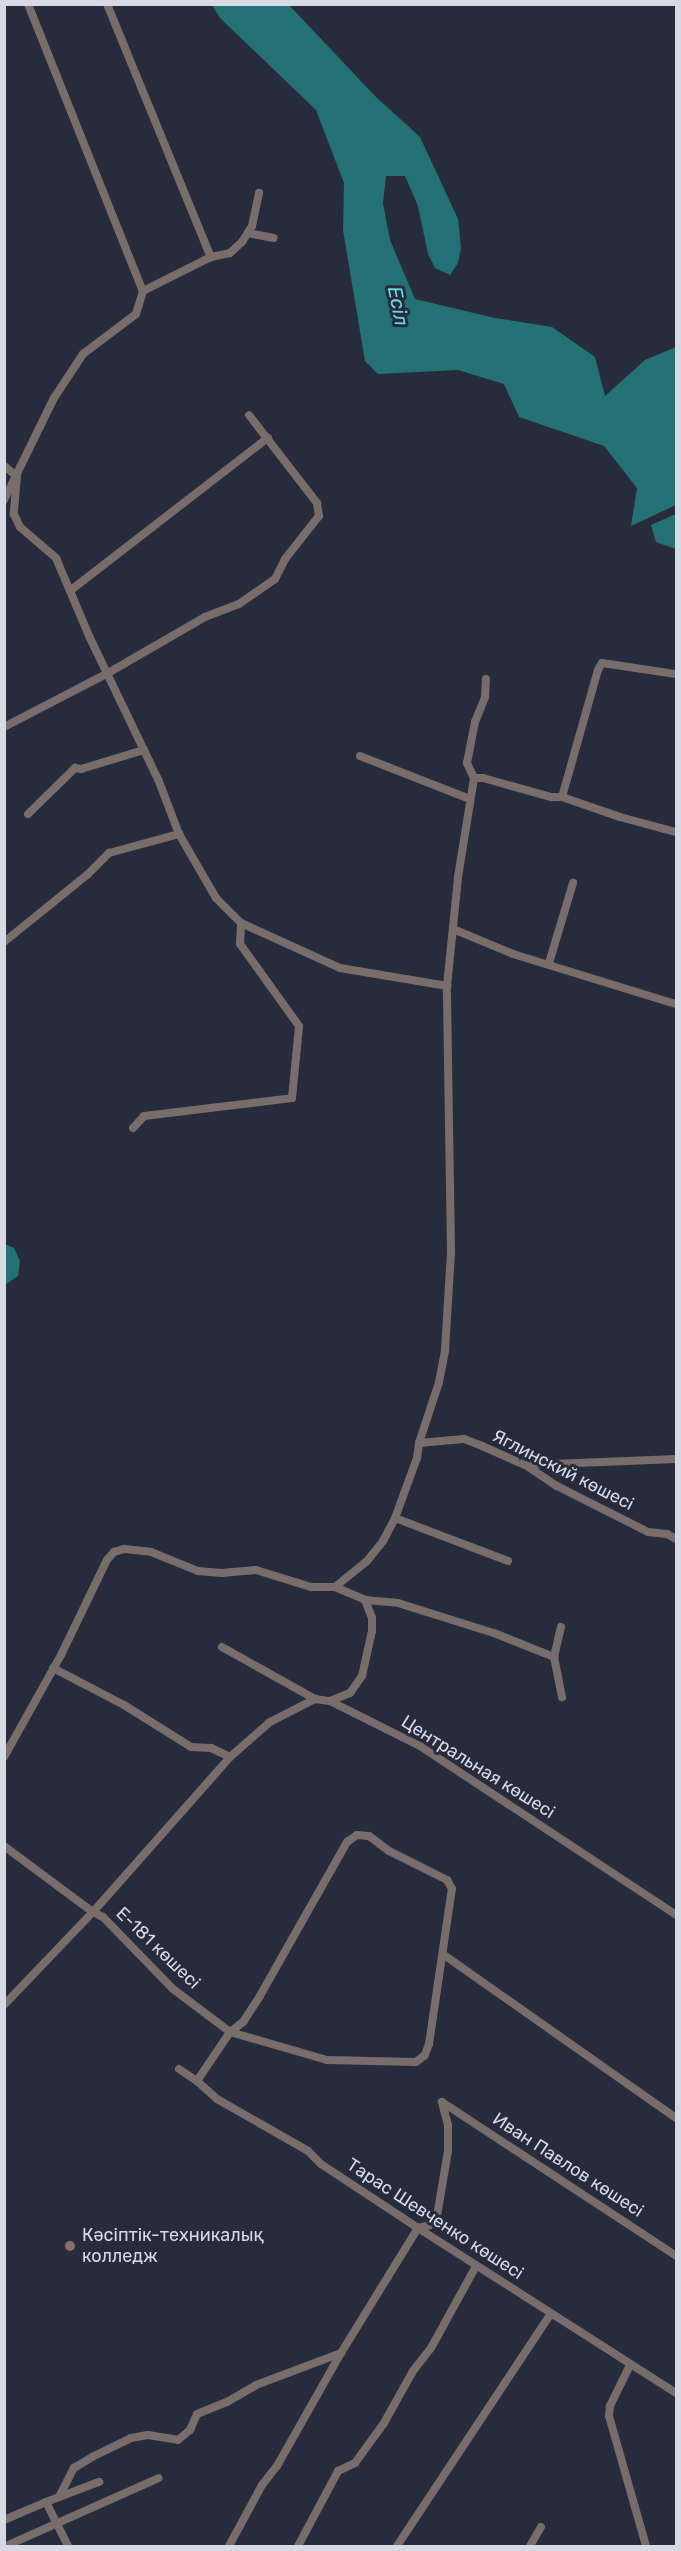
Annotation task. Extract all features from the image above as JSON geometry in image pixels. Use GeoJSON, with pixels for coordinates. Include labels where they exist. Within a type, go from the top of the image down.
{"type":"FeatureCollection","features":[{"type":"Feature","properties":{"kind":"street"},"geometry":{"type":"LineString","coordinates":[[4,500],[54,398],[83,354],[136,314],[143,291],[28,4]]}},
{"type":"Feature","properties":{"kind":"street"},"geometry":{"type":"LineString","coordinates":[[107,4],[211,256]]}},
{"type":"Feature","properties":{"kind":"street"},"geometry":{"type":"LineString","coordinates":[[143,291],[211,256],[230,253],[252,226],[259,193]]}},
{"type":"Feature","properties":{"kind":"street"},"geometry":{"type":"LineString","coordinates":[[248,233],[274,238]]}},
{"type":"Feature","properties":{"kind":"street"},"geometry":{"type":"LineString","coordinates":[[4,727],[108,674],[205,617],[239,604],[275,579],[297,542],[313,527],[319,516],[317,503],[249,415]]}},
{"type":"Feature","properties":{"kind":"street"},"geometry":{"type":"LineString","coordinates":[[71,591],[268,438]]}},
{"type":"Feature","properties":{"kind":"street"},"geometry":{"type":"LineString","coordinates":[[4,466],[17,476]]}},
{"type":"Feature","properties":{"kind":"street"},"geometry":{"type":"LineString","coordinates":[[17,476],[14,514],[20,527],[56,558],[90,638],[144,750],[179,834],[216,898],[241,923],[340,968],[447,987]]}},
{"type":"Feature","properties":{"kind":"street"},"geometry":{"type":"LineString","coordinates":[[562,797],[598,670],[602,663],[676,674]]}},
{"type":"Feature","properties":{"kind":"street"},"geometry":{"type":"LineString","coordinates":[[335,1587],[367,1561],[383,1542],[395,1518],[417,1458],[419,1443],[439,1382],[445,1350],[451,1251],[447,987],[474,778],[467,764],[475,722],[485,697],[486,679]]}},
{"type":"Feature","properties":{"kind":"street"},"geometry":{"type":"LineString","coordinates":[[28,814],[75,768],[81,769],[144,750]]}},
{"type":"Feature","properties":{"kind":"street"},"geometry":{"type":"LineString","coordinates":[[360,756],[470,799]]}},
{"type":"Feature","properties":{"kind":"street"},"geometry":{"type":"LineString","coordinates":[[474,778],[483,778],[562,797],[620,818],[676,832]]}},
{"type":"Feature","properties":{"kind":"street"},"geometry":{"type":"LineString","coordinates":[[4,942],[88,874],[109,853],[179,834]]}},
{"type":"Feature","properties":{"kind":"street"},"geometry":{"type":"LineString","coordinates":[[549,963],[573,883]]}},
{"type":"Feature","properties":{"kind":"street"},"geometry":{"type":"LineString","coordinates":[[133,1128],[144,1116],[292,1098],[299,1026],[240,944],[241,923]]}},
{"type":"Feature","properties":{"kind":"street"},"geometry":{"type":"LineString","coordinates":[[453,929],[513,954],[549,963],[676,1004]]}},
{"type":"Feature","properties":{"kind":"street","name":"Яглинский көшесі"},"geometry":{"type":"LineString","coordinates":[[419,1443],[464,1439],[527,1466],[557,1486],[648,1532],[668,1534],[676,1539]]}},
{"type":"Feature","properties":{"kind":"street"},"geometry":{"type":"LineString","coordinates":[[527,1466],[676,1459]]}},
{"type":"Feature","properties":{"kind":"street"},"geometry":{"type":"LineString","coordinates":[[395,1518],[508,1561]]}},
{"type":"Feature","properties":{"kind":"street"},"geometry":{"type":"LineString","coordinates":[[4,1757],[54,1668],[107,1560],[114,1552],[124,1549],[151,1552],[198,1571],[222,1573],[256,1570],[311,1587],[335,1587],[365,1600],[398,1603],[494,1633],[554,1657]]}},
{"type":"Feature","properties":{"kind":"street"},"geometry":{"type":"LineString","coordinates":[[330,1701],[351,1693],[362,1676],[372,1631],[372,1618],[365,1600]]}},
{"type":"Feature","properties":{"kind":"street"},"geometry":{"type":"LineString","coordinates":[[561,1627],[554,1657],[562,1697]]}},
{"type":"Feature","properties":{"kind":"street","name":"Центральная көшесі"},"geometry":{"type":"LineString","coordinates":[[222,1647],[315,1699],[330,1701],[420,1746],[676,1915]]}},
{"type":"Feature","properties":{"kind":"street"},"geometry":{"type":"LineString","coordinates":[[54,1668],[124,1705],[191,1747],[211,1748],[230,1757]]}},
{"type":"Feature","properties":{"kind":"street"},"geometry":{"type":"LineString","coordinates":[[4,2005],[93,1912],[230,1757],[270,1722],[315,1699]]}},
{"type":"Feature","properties":{"kind":"street"},"geometry":{"type":"LineString","coordinates":[[197,2081],[230,2031],[243,2022],[347,1842],[357,1835],[369,1836],[389,1851],[447,1880],[452,1889],[444,1955],[676,2118]]}},
{"type":"Feature","properties":{"kind":"street","name":"Е-181 көшесі"},"geometry":{"type":"LineString","coordinates":[[4,1846],[103,1917],[173,1989],[230,2031],[327,2060],[416,2061],[425,2055],[429,2044],[444,1955]]}},
{"type":"Feature","properties":{"kind":"street","name":"Тарас Шевченко көшесі"},"geometry":{"type":"LineString","coordinates":[[179,2069],[217,2099],[308,2151],[321,2164],[550,2315],[676,2393]]}},
{"type":"Feature","properties":{"kind":"street","name":"Иван Павлов көшесі"},"geometry":{"type":"LineString","coordinates":[[418,2228],[430,2225],[437,2216],[448,2151],[448,2125],[442,2102],[676,2256]]}},
{"type":"Feature","properties":{"kind":"street"},"geometry":{"type":"LineString","coordinates":[[229,2547],[341,2353],[418,2228]]}},
{"type":"Feature","properties":{"kind":"street"},"geometry":{"type":"LineString","coordinates":[[298,2547],[338,2471],[355,2463],[384,2423],[413,2372],[431,2348],[476,2266]]}},
{"type":"Feature","properties":{"kind":"street"},"geometry":{"type":"LineString","coordinates":[[397,2547],[550,2315]]}},
{"type":"Feature","properties":{"kind":"street"},"geometry":{"type":"LineString","coordinates":[[59,2497],[74,2468],[94,2456],[131,2438],[148,2434],[178,2440],[190,2430],[197,2414],[227,2402],[255,2385],[341,2353]]}},
{"type":"Feature","properties":{"kind":"street"},"geometry":{"type":"LineString","coordinates":[[630,2365],[610,2406],[609,2416],[646,2547]]}},
{"type":"Feature","properties":{"kind":"street"},"geometry":{"type":"LineString","coordinates":[[6,2547],[159,2478]]}},
{"type":"Feature","properties":{"kind":"street"},"geometry":{"type":"LineString","coordinates":[[4,2520],[99,2482]]}},
{"type":"Feature","properties":{"kind":"street"},"geometry":{"type":"LineString","coordinates":[[46,2502],[58,2522],[68,2547]]}},
{"type":"Feature","properties":{"kind":"street"},"geometry":{"type":"LineString","coordinates":[[530,2547],[541,2527]]}},
{"type":"Feature","properties":{"kind":"water","name":"Есіл"},"geometry":{"type":"Polygon","coordinates":[[[212,5],[289,5],[375,96],[420,137],[458,219],[461,248],[458,263],[450,275],[435,268],[428,254],[418,206],[405,176],[386,176],[383,203],[390,240],[415,299],[495,318],[552,327],[595,357],[605,396],[645,360],[676,347],[676,505],[631,526],[637,488],[604,446],[519,417],[504,384],[458,370],[378,374],[365,361],[343,230],[344,183],[316,110],[220,18],[212,5]]]}},
{"type":"Feature","properties":{"kind":"water"},"geometry":{"type":"Polygon","coordinates":[[[676,514],[676,549],[656,542],[651,525],[676,514]]]}},
{"type":"Feature","properties":{"kind":"water"},"geometry":{"type":"Polygon","coordinates":[[[5,1244],[14,1248],[20,1261],[18,1276],[5,1285],[5,1244]]]}},
{"type":"Feature","properties":{"kind":"place","name":"Кәсіптік-техникалық колледж"},"geometry":{"type":"Point","coordinates":[70,2246]}}]}
